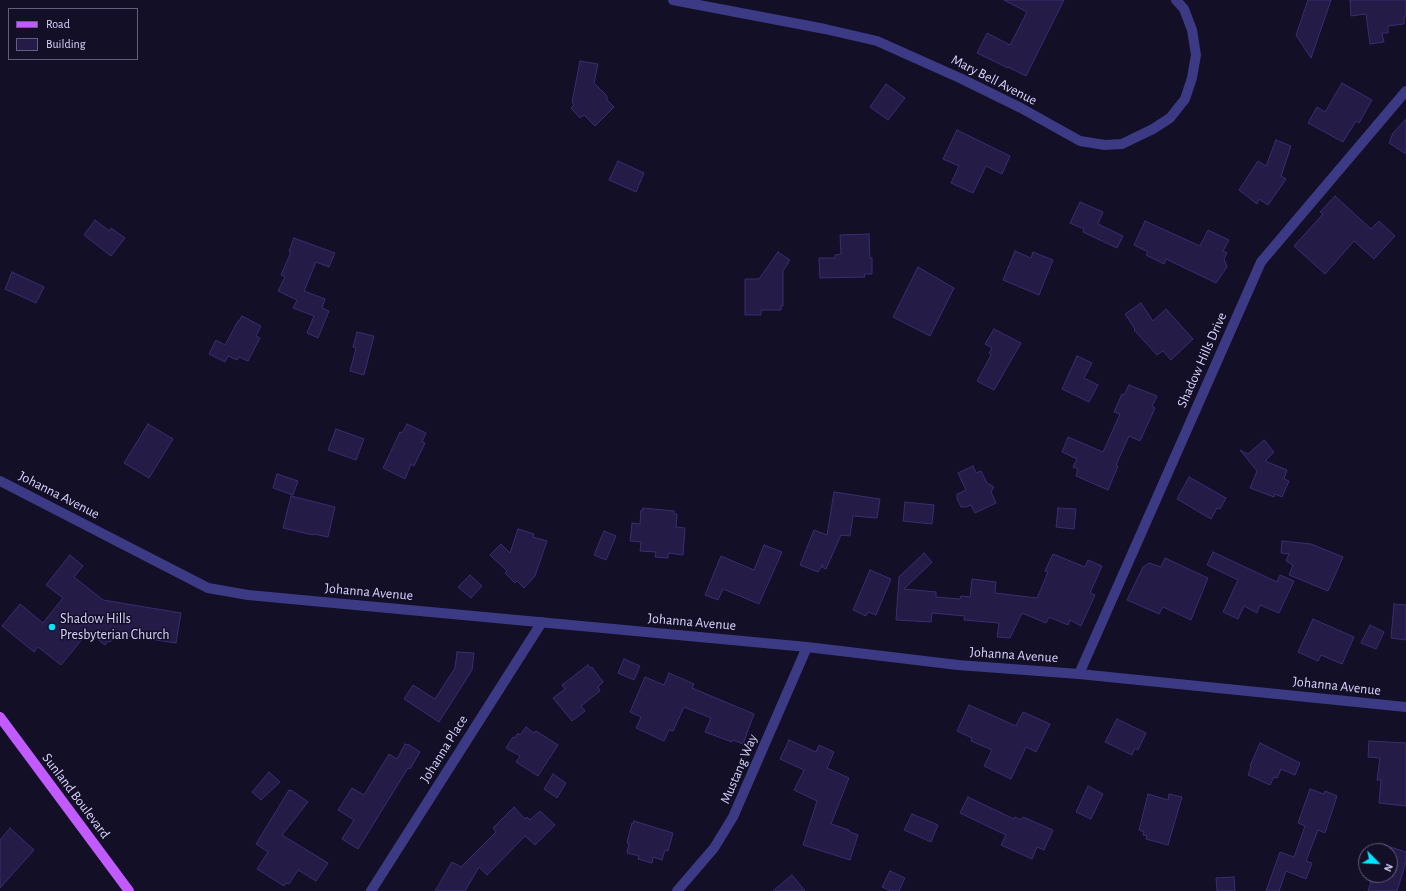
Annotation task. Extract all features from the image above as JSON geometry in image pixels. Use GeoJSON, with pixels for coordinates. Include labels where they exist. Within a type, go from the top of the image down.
{"type":"FeatureCollection","features":[{"type":"Feature","properties":{"kind":"main road","name":"Sunland Boulevard"},"geometry":{"type":"LineString","coordinates":[[0,718],[129,891]]}},
{"type":"Feature","properties":{"kind":"street","name":"Mary Bell Avenue"},"geometry":{"type":"LineString","coordinates":[[673,0],[825,29],[876,42],[962,79],[1020,108],[1080,141],[1105,145],[1122,144],[1153,129],[1170,118],[1185,99],[1192,78],[1196,55],[1192,30],[1184,9],[1176,0]]}},
{"type":"Feature","properties":{"kind":"street","name":"Shadow Hills Drive"},"geometry":{"type":"LineString","coordinates":[[1079,674],[1261,262],[1406,91]]}},
{"type":"Feature","properties":{"kind":"street","name":"Johanna Avenue"},"geometry":{"type":"LineString","coordinates":[[0,481],[208,588],[248,595],[807,647],[958,665],[1079,674],[1406,707]]}},
{"type":"Feature","properties":{"kind":"street","name":"Johanna Place"},"geometry":{"type":"LineString","coordinates":[[371,891],[542,622]]}},
{"type":"Feature","properties":{"kind":"street","name":"Mustang Way"},"geometry":{"type":"LineString","coordinates":[[677,891],[714,848],[733,817],[807,647]]}},
{"type":"Feature","properties":{"kind":"building"},"geometry":{"type":"Polygon","coordinates":[[[1004,0],[1064,0],[1026,76],[977,53],[987,33],[1010,45],[1027,12],[1004,0]]]}},
{"type":"Feature","properties":{"kind":"building"},"geometry":{"type":"Polygon","coordinates":[[[1308,0],[1331,0],[1311,58],[1296,35],[1308,0]]]}},
{"type":"Feature","properties":{"kind":"building"},"geometry":{"type":"Polygon","coordinates":[[[1350,0],[1406,0],[1406,17],[1404,17],[1404,24],[1388,26],[1388,33],[1382,33],[1384,42],[1370,44],[1366,14],[1351,16],[1350,0]]]}},
{"type":"Feature","properties":{"kind":"building"},"geometry":{"type":"Polygon","coordinates":[[[580,61],[598,64],[594,83],[607,96],[607,100],[614,107],[595,126],[584,115],[580,118],[571,108],[574,105],[572,102],[580,61]]]}},
{"type":"Feature","properties":{"kind":"building"},"geometry":{"type":"Polygon","coordinates":[[[1342,83],[1372,100],[1359,123],[1356,121],[1343,142],[1308,123],[1317,107],[1325,112],[1342,83]]]}},
{"type":"Feature","properties":{"kind":"building"},"geometry":{"type":"Polygon","coordinates":[[[886,84],[905,98],[888,120],[870,107],[886,84]]]}},
{"type":"Feature","properties":{"kind":"building"},"geometry":{"type":"Polygon","coordinates":[[[1406,119],[1406,154],[1389,143],[1393,133],[1406,119]]]}},
{"type":"Feature","properties":{"kind":"building"},"geometry":{"type":"Polygon","coordinates":[[[957,130],[1010,156],[1002,174],[986,166],[973,193],[951,183],[959,166],[943,159],[957,130]]]}},
{"type":"Feature","properties":{"kind":"building"},"geometry":{"type":"Polygon","coordinates":[[[1276,140],[1291,146],[1281,176],[1286,179],[1268,205],[1259,199],[1257,204],[1239,190],[1258,161],[1266,166],[1276,140]]]}},
{"type":"Feature","properties":{"kind":"building"},"geometry":{"type":"Polygon","coordinates":[[[618,161],[644,173],[636,192],[609,180],[618,161]]]}},
{"type":"Feature","properties":{"kind":"building"},"geometry":{"type":"Polygon","coordinates":[[[1335,196],[1371,229],[1379,221],[1395,236],[1374,259],[1354,241],[1325,274],[1294,246],[1323,214],[1320,212],[1335,196]]]}},
{"type":"Feature","properties":{"kind":"building"},"geometry":{"type":"Polygon","coordinates":[[[1080,202],[1103,212],[1098,224],[1123,236],[1117,248],[1083,232],[1084,229],[1070,223],[1080,202]]]}},
{"type":"Feature","properties":{"kind":"building"},"geometry":{"type":"Polygon","coordinates":[[[95,220],[109,231],[111,228],[125,238],[111,256],[84,235],[95,220]]]}},
{"type":"Feature","properties":{"kind":"building"},"geometry":{"type":"Polygon","coordinates":[[[1145,221],[1200,246],[1208,230],[1229,240],[1223,251],[1227,253],[1224,259],[1227,267],[1216,283],[1166,259],[1164,264],[1146,255],[1148,252],[1134,245],[1145,221]]]}},
{"type":"Feature","properties":{"kind":"building"},"geometry":{"type":"Polygon","coordinates":[[[869,234],[872,274],[864,274],[865,277],[820,278],[819,258],[835,258],[835,255],[841,254],[840,235],[869,234]]]}},
{"type":"Feature","properties":{"kind":"building"},"geometry":{"type":"Polygon","coordinates":[[[294,238],[335,253],[329,267],[316,262],[304,291],[325,299],[322,308],[329,311],[318,338],[307,333],[314,316],[293,308],[297,300],[278,291],[285,277],[281,275],[291,252],[289,251],[294,238]]]}},
{"type":"Feature","properties":{"kind":"building"},"geometry":{"type":"Polygon","coordinates":[[[1015,251],[1031,258],[1033,252],[1053,260],[1039,295],[1003,280],[1015,251]]]}},
{"type":"Feature","properties":{"kind":"building"},"geometry":{"type":"Polygon","coordinates":[[[778,252],[790,260],[783,271],[783,306],[781,306],[781,310],[761,310],[761,315],[745,315],[745,279],[759,279],[778,252]]]}},
{"type":"Feature","properties":{"kind":"building"},"geometry":{"type":"Polygon","coordinates":[[[918,267],[954,288],[930,336],[893,317],[918,267]]]}},
{"type":"Feature","properties":{"kind":"building"},"geometry":{"type":"Polygon","coordinates":[[[12,272],[44,287],[36,303],[5,289],[12,272]]]}},
{"type":"Feature","properties":{"kind":"building"},"geometry":{"type":"Polygon","coordinates":[[[1141,303],[1153,321],[1166,309],[1193,339],[1171,360],[1163,351],[1157,355],[1134,330],[1135,329],[1125,314],[1141,303]]]}},
{"type":"Feature","properties":{"kind":"building"},"geometry":{"type":"Polygon","coordinates":[[[242,316],[261,326],[256,336],[260,338],[248,361],[239,357],[237,360],[228,356],[225,362],[209,354],[216,340],[225,345],[242,316]]]}},
{"type":"Feature","properties":{"kind":"building"},"geometry":{"type":"Polygon","coordinates":[[[994,329],[1021,343],[994,390],[977,381],[991,355],[989,353],[992,348],[985,344],[994,329]]]}},
{"type":"Feature","properties":{"kind":"building"},"geometry":{"type":"Polygon","coordinates":[[[357,332],[374,336],[364,375],[350,371],[356,348],[353,347],[357,332]]]}},
{"type":"Feature","properties":{"kind":"building"},"geometry":{"type":"Polygon","coordinates":[[[1077,356],[1092,363],[1084,378],[1098,385],[1089,402],[1062,389],[1077,356]]]}},
{"type":"Feature","properties":{"kind":"building"},"geometry":{"type":"Polygon","coordinates":[[[1129,385],[1157,396],[1152,406],[1155,408],[1140,441],[1129,436],[1116,465],[1118,466],[1108,490],[1076,476],[1078,469],[1073,467],[1077,459],[1062,452],[1068,437],[1103,452],[1120,414],[1114,412],[1122,394],[1124,395],[1129,385]]]}},
{"type":"Feature","properties":{"kind":"building"},"geometry":{"type":"Polygon","coordinates":[[[148,424],[173,439],[149,478],[124,463],[148,424]]]}},
{"type":"Feature","properties":{"kind":"building"},"geometry":{"type":"Polygon","coordinates":[[[407,424],[426,433],[422,442],[425,443],[414,466],[411,464],[405,479],[383,468],[400,432],[402,433],[407,424]]]}},
{"type":"Feature","properties":{"kind":"building"},"geometry":{"type":"Polygon","coordinates":[[[336,429],[364,439],[356,460],[328,450],[336,429]]]}},
{"type":"Feature","properties":{"kind":"building"},"geometry":{"type":"Polygon","coordinates":[[[1264,440],[1274,452],[1265,461],[1287,470],[1284,479],[1289,481],[1282,497],[1275,494],[1274,497],[1250,488],[1257,471],[1240,450],[1248,454],[1264,440]]]}},
{"type":"Feature","properties":{"kind":"building"},"geometry":{"type":"Polygon","coordinates":[[[973,466],[976,473],[981,471],[987,483],[994,487],[991,492],[996,503],[975,513],[971,505],[961,507],[957,499],[957,494],[966,490],[958,473],[973,466]]]}},
{"type":"Feature","properties":{"kind":"building"},"geometry":{"type":"Polygon","coordinates":[[[277,474],[298,481],[293,495],[273,488],[277,474]]]}},
{"type":"Feature","properties":{"kind":"building"},"geometry":{"type":"Polygon","coordinates":[[[1189,477],[1226,498],[1220,509],[1217,508],[1211,519],[1177,499],[1189,477]]]}},
{"type":"Feature","properties":{"kind":"building"},"geometry":{"type":"Polygon","coordinates":[[[834,492],[880,499],[877,518],[853,516],[850,536],[841,535],[826,569],[822,567],[823,564],[818,572],[800,565],[814,530],[827,535],[834,492]]]}},
{"type":"Feature","properties":{"kind":"building"},"geometry":{"type":"Polygon","coordinates":[[[291,496],[335,507],[328,537],[283,528],[291,496]]]}},
{"type":"Feature","properties":{"kind":"building"},"geometry":{"type":"Polygon","coordinates":[[[905,502],[934,505],[932,524],[903,521],[905,502]]]}},
{"type":"Feature","properties":{"kind":"building"},"geometry":{"type":"Polygon","coordinates":[[[643,508],[674,511],[674,514],[677,514],[676,527],[685,528],[683,555],[668,553],[668,558],[655,557],[656,552],[640,551],[641,542],[630,541],[632,523],[640,524],[641,510],[643,510],[643,508]]]}},
{"type":"Feature","properties":{"kind":"building"},"geometry":{"type":"Polygon","coordinates":[[[1058,508],[1076,509],[1074,529],[1056,527],[1058,508]]]}},
{"type":"Feature","properties":{"kind":"building"},"geometry":{"type":"Polygon","coordinates":[[[518,529],[534,534],[533,537],[547,541],[535,576],[524,588],[517,581],[515,583],[505,573],[507,571],[490,555],[501,544],[510,553],[518,529]]]}},
{"type":"Feature","properties":{"kind":"building"},"geometry":{"type":"Polygon","coordinates":[[[604,531],[616,536],[606,560],[594,555],[604,531]]]}},
{"type":"Feature","properties":{"kind":"building"},"geometry":{"type":"Polygon","coordinates":[[[1282,541],[1311,544],[1343,557],[1328,591],[1289,575],[1293,565],[1286,561],[1289,554],[1281,553],[1282,541]]]}},
{"type":"Feature","properties":{"kind":"building"},"geometry":{"type":"Polygon","coordinates":[[[764,545],[782,552],[759,604],[723,589],[718,600],[705,595],[721,556],[754,570],[764,545]]]}},
{"type":"Feature","properties":{"kind":"building"},"geometry":{"type":"Polygon","coordinates":[[[1213,552],[1277,582],[1280,575],[1294,581],[1279,613],[1260,605],[1257,613],[1244,606],[1238,619],[1223,612],[1238,580],[1207,565],[1213,552]]]}},
{"type":"Feature","properties":{"kind":"building"},"geometry":{"type":"Polygon","coordinates":[[[924,553],[932,562],[904,589],[936,592],[936,597],[960,599],[961,596],[970,597],[972,579],[996,582],[995,593],[1037,598],[1048,572],[1045,571],[1053,554],[1085,567],[1088,560],[1102,566],[1090,593],[1095,595],[1081,626],[1070,620],[1068,625],[1049,617],[1046,623],[1022,613],[1010,638],[997,637],[999,623],[964,620],[965,616],[932,613],[931,622],[896,620],[899,577],[924,553]]]}},
{"type":"Feature","properties":{"kind":"building"},"geometry":{"type":"Polygon","coordinates":[[[70,555],[83,566],[74,577],[103,600],[181,613],[176,643],[116,634],[110,642],[108,641],[105,645],[88,632],[61,665],[38,647],[34,652],[2,626],[20,604],[43,623],[63,598],[46,585],[70,555]]]}},
{"type":"Feature","properties":{"kind":"building"},"geometry":{"type":"Polygon","coordinates":[[[1165,558],[1208,578],[1191,620],[1163,607],[1159,614],[1127,600],[1143,567],[1149,563],[1161,567],[1165,558]]]}},
{"type":"Feature","properties":{"kind":"building"},"geometry":{"type":"Polygon","coordinates":[[[870,570],[891,579],[876,615],[868,612],[866,616],[853,610],[870,570]]]}},
{"type":"Feature","properties":{"kind":"building"},"geometry":{"type":"Polygon","coordinates":[[[470,575],[482,586],[471,598],[458,587],[470,575]]]}},
{"type":"Feature","properties":{"kind":"building"},"geometry":{"type":"Polygon","coordinates":[[[1394,604],[1406,605],[1406,640],[1391,638],[1394,604]]]}},
{"type":"Feature","properties":{"kind":"building"},"geometry":{"type":"Polygon","coordinates":[[[1313,619],[1354,637],[1342,664],[1321,655],[1318,661],[1298,652],[1313,619]]]}},
{"type":"Feature","properties":{"kind":"building"},"geometry":{"type":"Polygon","coordinates":[[[1370,625],[1384,632],[1376,649],[1361,643],[1370,625]]]}},
{"type":"Feature","properties":{"kind":"building"},"geometry":{"type":"Polygon","coordinates":[[[457,652],[474,653],[472,670],[439,722],[404,699],[413,685],[435,699],[455,668],[457,652]]]}},
{"type":"Feature","properties":{"kind":"building"},"geometry":{"type":"Polygon","coordinates":[[[624,659],[640,666],[634,680],[618,673],[624,659]]]}},
{"type":"Feature","properties":{"kind":"building"},"geometry":{"type":"Polygon","coordinates":[[[588,665],[590,668],[592,667],[603,682],[598,687],[600,691],[581,706],[585,711],[572,721],[553,698],[565,689],[562,685],[588,665]]]}},
{"type":"Feature","properties":{"kind":"building"},"geometry":{"type":"Polygon","coordinates":[[[669,673],[694,684],[692,688],[754,714],[743,744],[733,740],[732,742],[705,732],[711,718],[684,707],[673,731],[669,730],[664,741],[636,728],[641,717],[630,712],[645,677],[664,685],[669,673]]]}},
{"type":"Feature","properties":{"kind":"building"},"geometry":{"type":"Polygon","coordinates":[[[969,705],[1016,726],[1023,712],[1050,724],[1036,752],[1026,747],[1011,779],[984,766],[992,750],[971,741],[972,738],[957,731],[969,705]]]}},
{"type":"Feature","properties":{"kind":"building"},"geometry":{"type":"Polygon","coordinates":[[[1117,719],[1146,733],[1138,750],[1135,748],[1132,755],[1105,742],[1117,719]]]}},
{"type":"Feature","properties":{"kind":"building"},"geometry":{"type":"Polygon","coordinates":[[[526,727],[534,733],[536,731],[558,745],[538,776],[516,762],[520,756],[506,748],[513,737],[515,738],[518,733],[520,735],[526,727]]]}},
{"type":"Feature","properties":{"kind":"building"},"geometry":{"type":"Polygon","coordinates":[[[789,740],[816,752],[819,745],[834,752],[827,768],[849,778],[831,824],[849,830],[848,831],[858,835],[850,860],[803,845],[817,801],[794,790],[804,770],[780,759],[789,740]]]}},
{"type":"Feature","properties":{"kind":"building"},"geometry":{"type":"Polygon","coordinates":[[[1369,741],[1406,743],[1406,806],[1379,803],[1381,780],[1377,780],[1380,758],[1368,757],[1369,741]]]}},
{"type":"Feature","properties":{"kind":"building"},"geometry":{"type":"Polygon","coordinates":[[[1260,743],[1300,763],[1295,775],[1281,769],[1277,778],[1274,777],[1270,785],[1248,775],[1250,766],[1260,743]]]}},
{"type":"Feature","properties":{"kind":"building"},"geometry":{"type":"Polygon","coordinates":[[[405,744],[408,744],[420,752],[410,769],[408,768],[358,849],[342,839],[354,820],[338,810],[352,788],[364,795],[389,754],[397,759],[405,744]]]}},
{"type":"Feature","properties":{"kind":"building"},"geometry":{"type":"Polygon","coordinates":[[[269,772],[280,782],[261,800],[252,792],[269,772]]]}},
{"type":"Feature","properties":{"kind":"building"},"geometry":{"type":"Polygon","coordinates":[[[553,774],[566,783],[557,798],[544,789],[553,774]]]}},
{"type":"Feature","properties":{"kind":"building"},"geometry":{"type":"Polygon","coordinates":[[[1088,786],[1103,794],[1091,819],[1076,812],[1088,786]]]}},
{"type":"Feature","properties":{"kind":"building"},"geometry":{"type":"Polygon","coordinates":[[[1310,789],[1324,794],[1325,791],[1337,796],[1325,833],[1318,830],[1306,861],[1312,863],[1306,879],[1286,871],[1279,891],[1266,891],[1280,852],[1294,857],[1305,826],[1298,823],[1310,789]]]}},
{"type":"Feature","properties":{"kind":"building"},"geometry":{"type":"Polygon","coordinates":[[[289,790],[308,802],[282,835],[328,863],[316,881],[298,870],[289,884],[286,883],[284,886],[257,869],[268,852],[256,844],[289,790]]]}},
{"type":"Feature","properties":{"kind":"building"},"geometry":{"type":"Polygon","coordinates":[[[1148,794],[1168,800],[1169,794],[1182,797],[1168,845],[1146,839],[1147,836],[1143,835],[1144,832],[1139,830],[1148,794]]]}},
{"type":"Feature","properties":{"kind":"building"},"geometry":{"type":"Polygon","coordinates":[[[968,797],[1014,819],[1015,817],[1021,820],[1023,817],[1053,830],[1044,850],[1037,847],[1032,859],[1001,845],[1006,835],[960,813],[968,797]]]}},
{"type":"Feature","properties":{"kind":"building"},"geometry":{"type":"Polygon","coordinates":[[[514,807],[525,819],[527,817],[530,820],[540,811],[555,825],[535,845],[525,836],[487,875],[479,867],[465,891],[435,891],[452,862],[461,867],[496,832],[493,828],[514,807]]]}},
{"type":"Feature","properties":{"kind":"building"},"geometry":{"type":"Polygon","coordinates":[[[912,814],[938,825],[931,842],[904,830],[912,814]]]}},
{"type":"Feature","properties":{"kind":"building"},"geometry":{"type":"Polygon","coordinates":[[[634,821],[673,833],[668,851],[665,850],[662,860],[653,857],[652,863],[638,859],[639,856],[627,853],[629,843],[627,843],[628,838],[632,823],[633,824],[634,821]]]}},
{"type":"Feature","properties":{"kind":"building"},"geometry":{"type":"Polygon","coordinates":[[[10,828],[34,850],[0,888],[0,840],[10,828]]]}},
{"type":"Feature","properties":{"kind":"building"},"geometry":{"type":"Polygon","coordinates":[[[1398,850],[1406,852],[1406,862],[1397,891],[1368,891],[1370,883],[1398,883],[1398,850]]]}},
{"type":"Feature","properties":{"kind":"building"},"geometry":{"type":"Polygon","coordinates":[[[890,871],[905,878],[899,891],[891,891],[882,887],[890,871]]]}},
{"type":"Feature","properties":{"kind":"building"},"geometry":{"type":"Polygon","coordinates":[[[792,875],[805,891],[773,891],[792,875]]]}},
{"type":"Feature","properties":{"kind":"building"},"geometry":{"type":"Polygon","coordinates":[[[1234,877],[1235,891],[1217,891],[1216,878],[1234,877]]]}},
{"type":"Feature","properties":{"kind":"place","name":"Shadow Hills Presbyterian Church"},"geometry":{"type":"Point","coordinates":[52,627]}}]}
